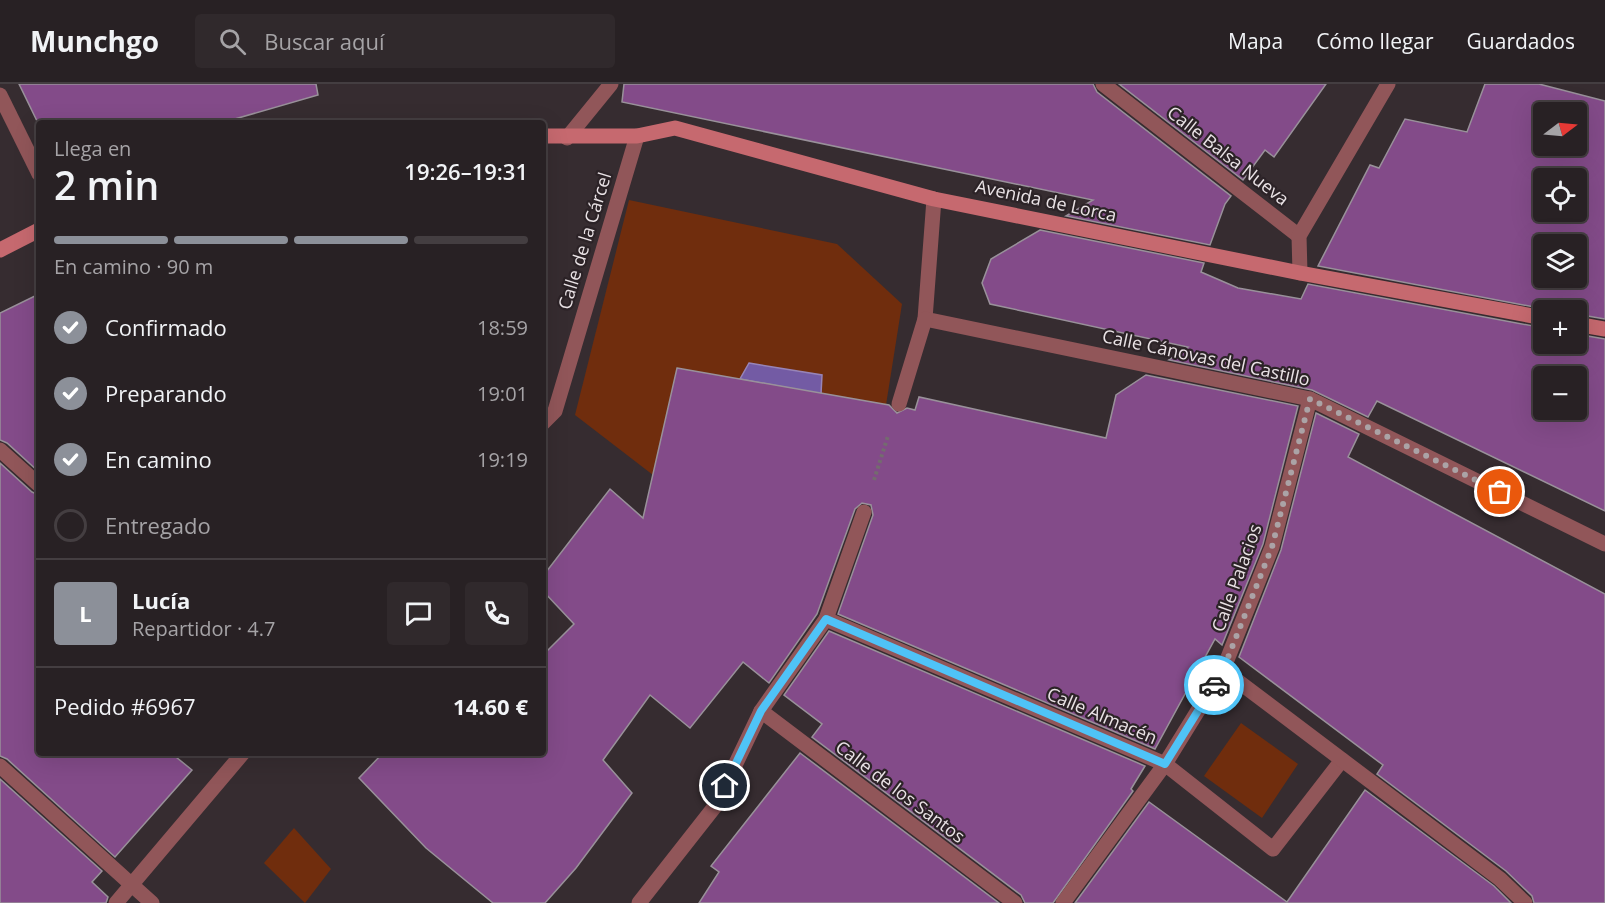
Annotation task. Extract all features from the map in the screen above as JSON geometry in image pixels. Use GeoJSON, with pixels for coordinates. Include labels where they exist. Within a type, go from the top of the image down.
{"type":"FeatureCollection","features":[{"type":"Feature","properties":{"kind":"street"},"geometry":{"type":"LineString","coordinates":[[567,138],[611,84]]}},
{"type":"Feature","properties":{"kind":"street","name":"Calle Balsa Nueva"},"geometry":{"type":"LineString","coordinates":[[1103,84],[1299,236]]}},
{"type":"Feature","properties":{"kind":"street"},"geometry":{"type":"LineString","coordinates":[[1300,273],[1299,236],[1388,84]]}},
{"type":"Feature","properties":{"kind":"street"},"geometry":{"type":"LineString","coordinates":[[0,96],[36,168]]}},
{"type":"Feature","properties":{"kind":"street","name":"Avenida de Lorca"},"geometry":{"type":"LineString","coordinates":[[546,136],[567,138],[637,136],[675,128],[934,199],[1300,273],[1533,316]]}},
{"type":"Feature","properties":{"kind":"street","name":"Calle de la Cárcel"},"geometry":{"type":"LineString","coordinates":[[546,420],[555,411],[637,136]]}},
{"type":"Feature","properties":{"kind":"street"},"geometry":{"type":"LineString","coordinates":[[899,404],[925,319],[934,199]]}},
{"type":"Feature","properties":{"kind":"street"},"geometry":{"type":"LineString","coordinates":[[0,250],[36,232]]}},
{"type":"Feature","properties":{"kind":"street","name":"Calle Cánovas del Castillo"},"geometry":{"type":"LineString","coordinates":[[925,319],[1310,399],[1605,544]]}},
{"type":"Feature","properties":{"kind":"street"},"geometry":{"type":"LineString","coordinates":[[1587,326],[1605,329]]}},
{"type":"Feature","properties":{"kind":"street","name":"Calle Palacios"},"geometry":{"type":"LineString","coordinates":[[1063,903],[1165,764],[1223,670],[1272,547],[1310,399]]}},
{"type":"Feature","properties":{"kind":"street"},"geometry":{"type":"LineString","coordinates":[[0,450],[36,482]]}},
{"type":"Feature","properties":{"kind":"street"},"geometry":{"type":"LineString","coordinates":[[639,903],[716,805],[761,711],[826,619],[864,513]]}},
{"type":"Feature","properties":{"kind":"street","name":"Calle Almacén"},"geometry":{"type":"LineString","coordinates":[[826,619],[1165,764],[1273,849],[1342,760]]}},
{"type":"Feature","properties":{"kind":"street"},"geometry":{"type":"LineString","coordinates":[[1223,670],[1500,879],[1525,903]]}},
{"type":"Feature","properties":{"kind":"street","name":"Calle de los Santos"},"geometry":{"type":"LineString","coordinates":[[761,711],[1015,903]]}},
{"type":"Feature","properties":{"kind":"street"},"geometry":{"type":"LineString","coordinates":[[116,903],[240,756]]}},
{"type":"Feature","properties":{"kind":"street"},"geometry":{"type":"LineString","coordinates":[[0,766],[153,903]]}},
{"type":"Feature","properties":{"kind":"path"},"geometry":{"type":"LineString","coordinates":[[864,513],[899,404]]}},
{"type":"Feature","properties":{"kind":"shaded area"},"geometry":{"type":"Polygon","coordinates":[[[629,200],[837,244],[902,304],[886,405],[653,475],[575,415],[629,200]]]}},
{"type":"Feature","properties":{"kind":"shaded area"},"geometry":{"type":"Polygon","coordinates":[[[749,363],[822,375],[821,394],[740,379],[749,363]]]}},
{"type":"Feature","properties":{"kind":"shaded area"},"geometry":{"type":"Polygon","coordinates":[[[1241,723],[1298,764],[1262,818],[1204,776],[1241,723]]]}},
{"type":"Feature","properties":{"kind":"shaded area"},"geometry":{"type":"Polygon","coordinates":[[[294,828],[331,869],[305,903],[264,863],[294,828]]]}},
{"type":"Feature","properties":{"kind":"building"},"geometry":{"type":"Polygon","coordinates":[[[19,84],[316,84],[318,95],[231,120],[37,120],[19,84]]]}},
{"type":"Feature","properties":{"kind":"building"},"geometry":{"type":"Polygon","coordinates":[[[624,84],[1093,84],[1097,92],[1231,196],[1225,204],[1210,245],[1066,216],[1093,200],[622,102],[624,84]]]}},
{"type":"Feature","properties":{"kind":"building"},"geometry":{"type":"Polygon","coordinates":[[[1119,84],[1326,84],[1274,157],[1265,150],[1243,180],[1119,84]]]}},
{"type":"Feature","properties":{"kind":"building"},"geometry":{"type":"Polygon","coordinates":[[[1485,84],[1539,84],[1605,101],[1605,319],[1587,316],[1587,300],[1533,300],[1533,307],[1318,266],[1370,165],[1379,168],[1405,119],[1467,132],[1485,84]]]}},
{"type":"Feature","properties":{"kind":"building"},"geometry":{"type":"Polygon","coordinates":[[[1040,230],[1204,263],[1201,272],[1238,288],[1301,299],[1308,284],[1533,326],[1533,354],[1587,354],[1587,336],[1605,339],[1605,511],[1377,401],[1368,417],[1312,390],[1169,360],[1188,347],[990,304],[982,283],[991,259],[1040,230]]]}},
{"type":"Feature","properties":{"kind":"building"},"geometry":{"type":"Polygon","coordinates":[[[36,295],[36,469],[7,443],[0,440],[0,313],[36,295]]]}},
{"type":"Feature","properties":{"kind":"building"},"geometry":{"type":"Polygon","coordinates":[[[677,368],[889,405],[897,413],[907,408],[915,410],[919,397],[1106,438],[1116,395],[1146,375],[1298,406],[1263,544],[1222,645],[1215,639],[1155,749],[838,614],[873,515],[871,505],[862,503],[855,509],[817,614],[769,683],[743,662],[690,728],[650,695],[603,760],[632,793],[576,868],[545,903],[493,903],[426,848],[359,778],[380,756],[546,756],[546,652],[574,624],[546,594],[546,572],[610,489],[643,518],[677,368]]]}},
{"type":"Feature","properties":{"kind":"building"},"geometry":{"type":"Polygon","coordinates":[[[1316,413],[1359,434],[1348,457],[1605,594],[1605,903],[1534,903],[1532,896],[1506,871],[1377,774],[1383,765],[1239,657],[1281,550],[1316,413]]]}},
{"type":"Feature","properties":{"kind":"building"},"geometry":{"type":"Polygon","coordinates":[[[0,463],[36,494],[36,756],[175,756],[192,770],[115,857],[7,759],[0,756],[0,463]]]}},
{"type":"Feature","properties":{"kind":"building"},"geometry":{"type":"Polygon","coordinates":[[[829,631],[1145,766],[1131,789],[1133,791],[1053,903],[1025,903],[1021,895],[812,737],[822,724],[784,695],[829,631]]]}},
{"type":"Feature","properties":{"kind":"building"},"geometry":{"type":"Polygon","coordinates":[[[800,753],[999,903],[699,903],[719,872],[711,866],[800,753]]]}},
{"type":"Feature","properties":{"kind":"building"},"geometry":{"type":"Polygon","coordinates":[[[0,779],[102,871],[92,882],[108,897],[106,903],[0,903],[0,779]]]}},
{"type":"Feature","properties":{"kind":"building"},"geometry":{"type":"Polygon","coordinates":[[[1365,790],[1494,886],[1511,903],[1075,903],[1149,802],[1287,902],[1365,790]]]}},
{"type":"Feature","properties":{"kind":"way so far"},"geometry":{"type":"LineString","coordinates":[[1214,685],[1223,670],[1272,547],[1310,399],[1500,492]]}},
{"type":"Feature","properties":{"kind":"route"},"geometry":{"type":"LineString","coordinates":[[725,786],[761,711],[826,619],[1165,764],[1214,685]]}}]}
